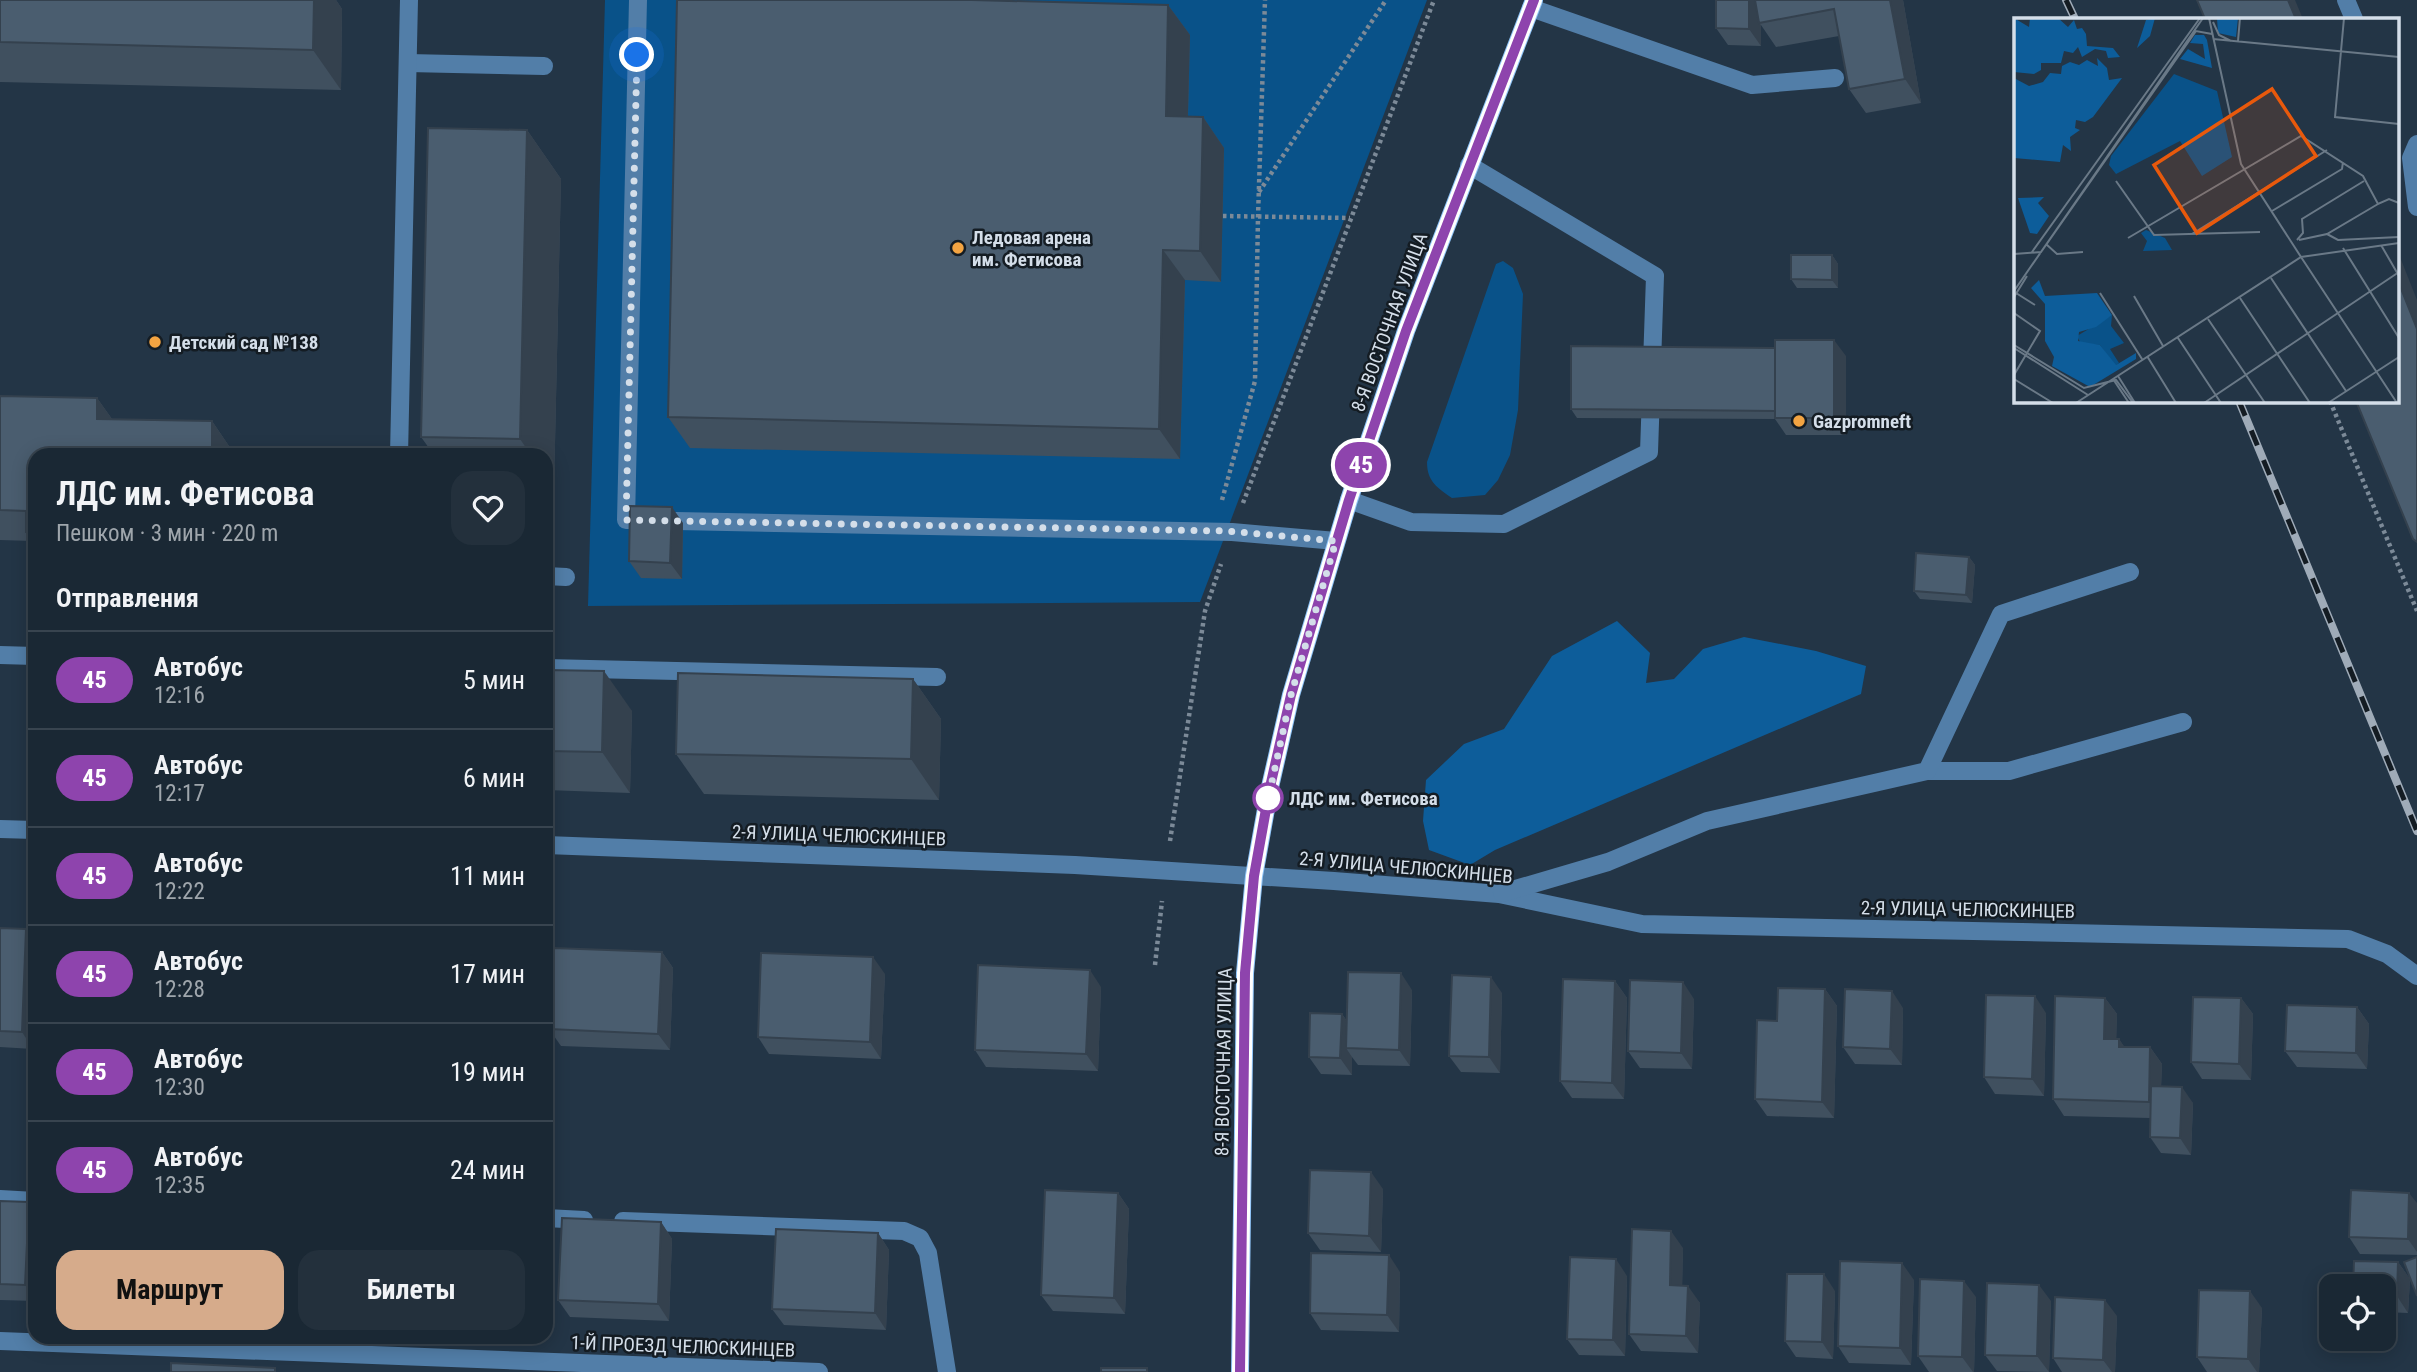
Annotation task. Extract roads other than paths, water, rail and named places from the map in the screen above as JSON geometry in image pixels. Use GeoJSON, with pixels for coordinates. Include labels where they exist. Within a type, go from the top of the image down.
{"type":"FeatureCollection","features":[{"type":"Feature","properties":{"kind":"main road","name":"8-Я ВОСТОЧНАЯ УЛИЦА"},"geometry":{"type":"LineString","coordinates":[[1240,1372],[1245,973],[1254,876],[1291,695],[1336,541],[1406,331],[1532,4]]}},
{"type":"Feature","properties":{"kind":"street"},"geometry":{"type":"LineString","coordinates":[[399,448],[409,0]]}},
{"type":"Feature","properties":{"kind":"street"},"geometry":{"type":"LineString","coordinates":[[638,0],[626,520],[1223,531],[1336,541]]}},
{"type":"Feature","properties":{"kind":"street"},"geometry":{"type":"LineString","coordinates":[[2346,0],[2354,18]]}},
{"type":"Feature","properties":{"kind":"street"},"geometry":{"type":"LineString","coordinates":[[1532,4],[1752,85],[1835,78]]}},
{"type":"Feature","properties":{"kind":"street"},"geometry":{"type":"LineString","coordinates":[[408,63],[544,66]]}},
{"type":"Feature","properties":{"kind":"street"},"geometry":{"type":"LineString","coordinates":[[2417,144],[2411,158],[2417,207]]}},
{"type":"Feature","properties":{"kind":"street"},"geometry":{"type":"LineString","coordinates":[[1349,500],[1411,522],[1504,524],[1649,452],[1655,276],[1469,165]]}},
{"type":"Feature","properties":{"kind":"street"},"geometry":{"type":"LineString","coordinates":[[1927,771],[2001,614],[2130,572]]}},
{"type":"Feature","properties":{"kind":"street"},"geometry":{"type":"LineString","coordinates":[[553,576],[566,577]]}},
{"type":"Feature","properties":{"kind":"street"},"geometry":{"type":"LineString","coordinates":[[0,655],[28,656]]}},
{"type":"Feature","properties":{"kind":"street"},"geometry":{"type":"LineString","coordinates":[[553,668],[937,677]]}},
{"type":"Feature","properties":{"kind":"street"},"geometry":{"type":"LineString","coordinates":[[1499,894],[1608,862],[1707,821],[1927,771],[2009,771],[2183,722]]}},
{"type":"Feature","properties":{"kind":"street"},"geometry":{"type":"LineString","coordinates":[[0,829],[28,830]]}},
{"type":"Feature","properties":{"kind":"street","name":"2-Я УЛИЦА ЧЕЛЮСКИНЦЕВ"},"geometry":{"type":"LineString","coordinates":[[553,845],[1254,876],[1499,894],[1642,924],[2348,939],[2387,954],[2417,976]]}},
{"type":"Feature","properties":{"kind":"street"},"geometry":{"type":"LineString","coordinates":[[0,1199],[28,1200]]}},
{"type":"Feature","properties":{"kind":"street"},"geometry":{"type":"LineString","coordinates":[[553,1218],[904,1231],[920,1238],[928,1253],[947,1372]]}},
{"type":"Feature","properties":{"kind":"street","name":"1-Й ПРОЕЗД ЧЕЛЮСКИНЦЕВ"},"geometry":{"type":"LineString","coordinates":[[0,1340],[28,1341]]}},
{"type":"Feature","properties":{"kind":"street","name":"1-Й ПРОЕЗД ЧЕЛЮСКИНЦЕВ"},"geometry":{"type":"LineString","coordinates":[[102,1344],[819,1372]]}},
{"type":"Feature","properties":{"kind":"railway"},"geometry":{"type":"LineString","coordinates":[[2066,0],[2075,18]]}},
{"type":"Feature","properties":{"kind":"railway"},"geometry":{"type":"LineString","coordinates":[[2239,402],[2417,831]]}},
{"type":"Feature","properties":{"kind":"place","name":"Ледовая арена им. Фетисова"},"geometry":{"type":"Point","coordinates":[958,248]}},
{"type":"Feature","properties":{"kind":"place","name":"Детский сад №138"},"geometry":{"type":"Point","coordinates":[155,342]}},
{"type":"Feature","properties":{"kind":"place","name":"Gazpromneft"},"geometry":{"type":"Point","coordinates":[1799,421]}},
{"type":"Feature","properties":{"kind":"place","name":"ЛДС им. Фетисова"},"geometry":{"type":"Point","coordinates":[1268,798]}}]}
